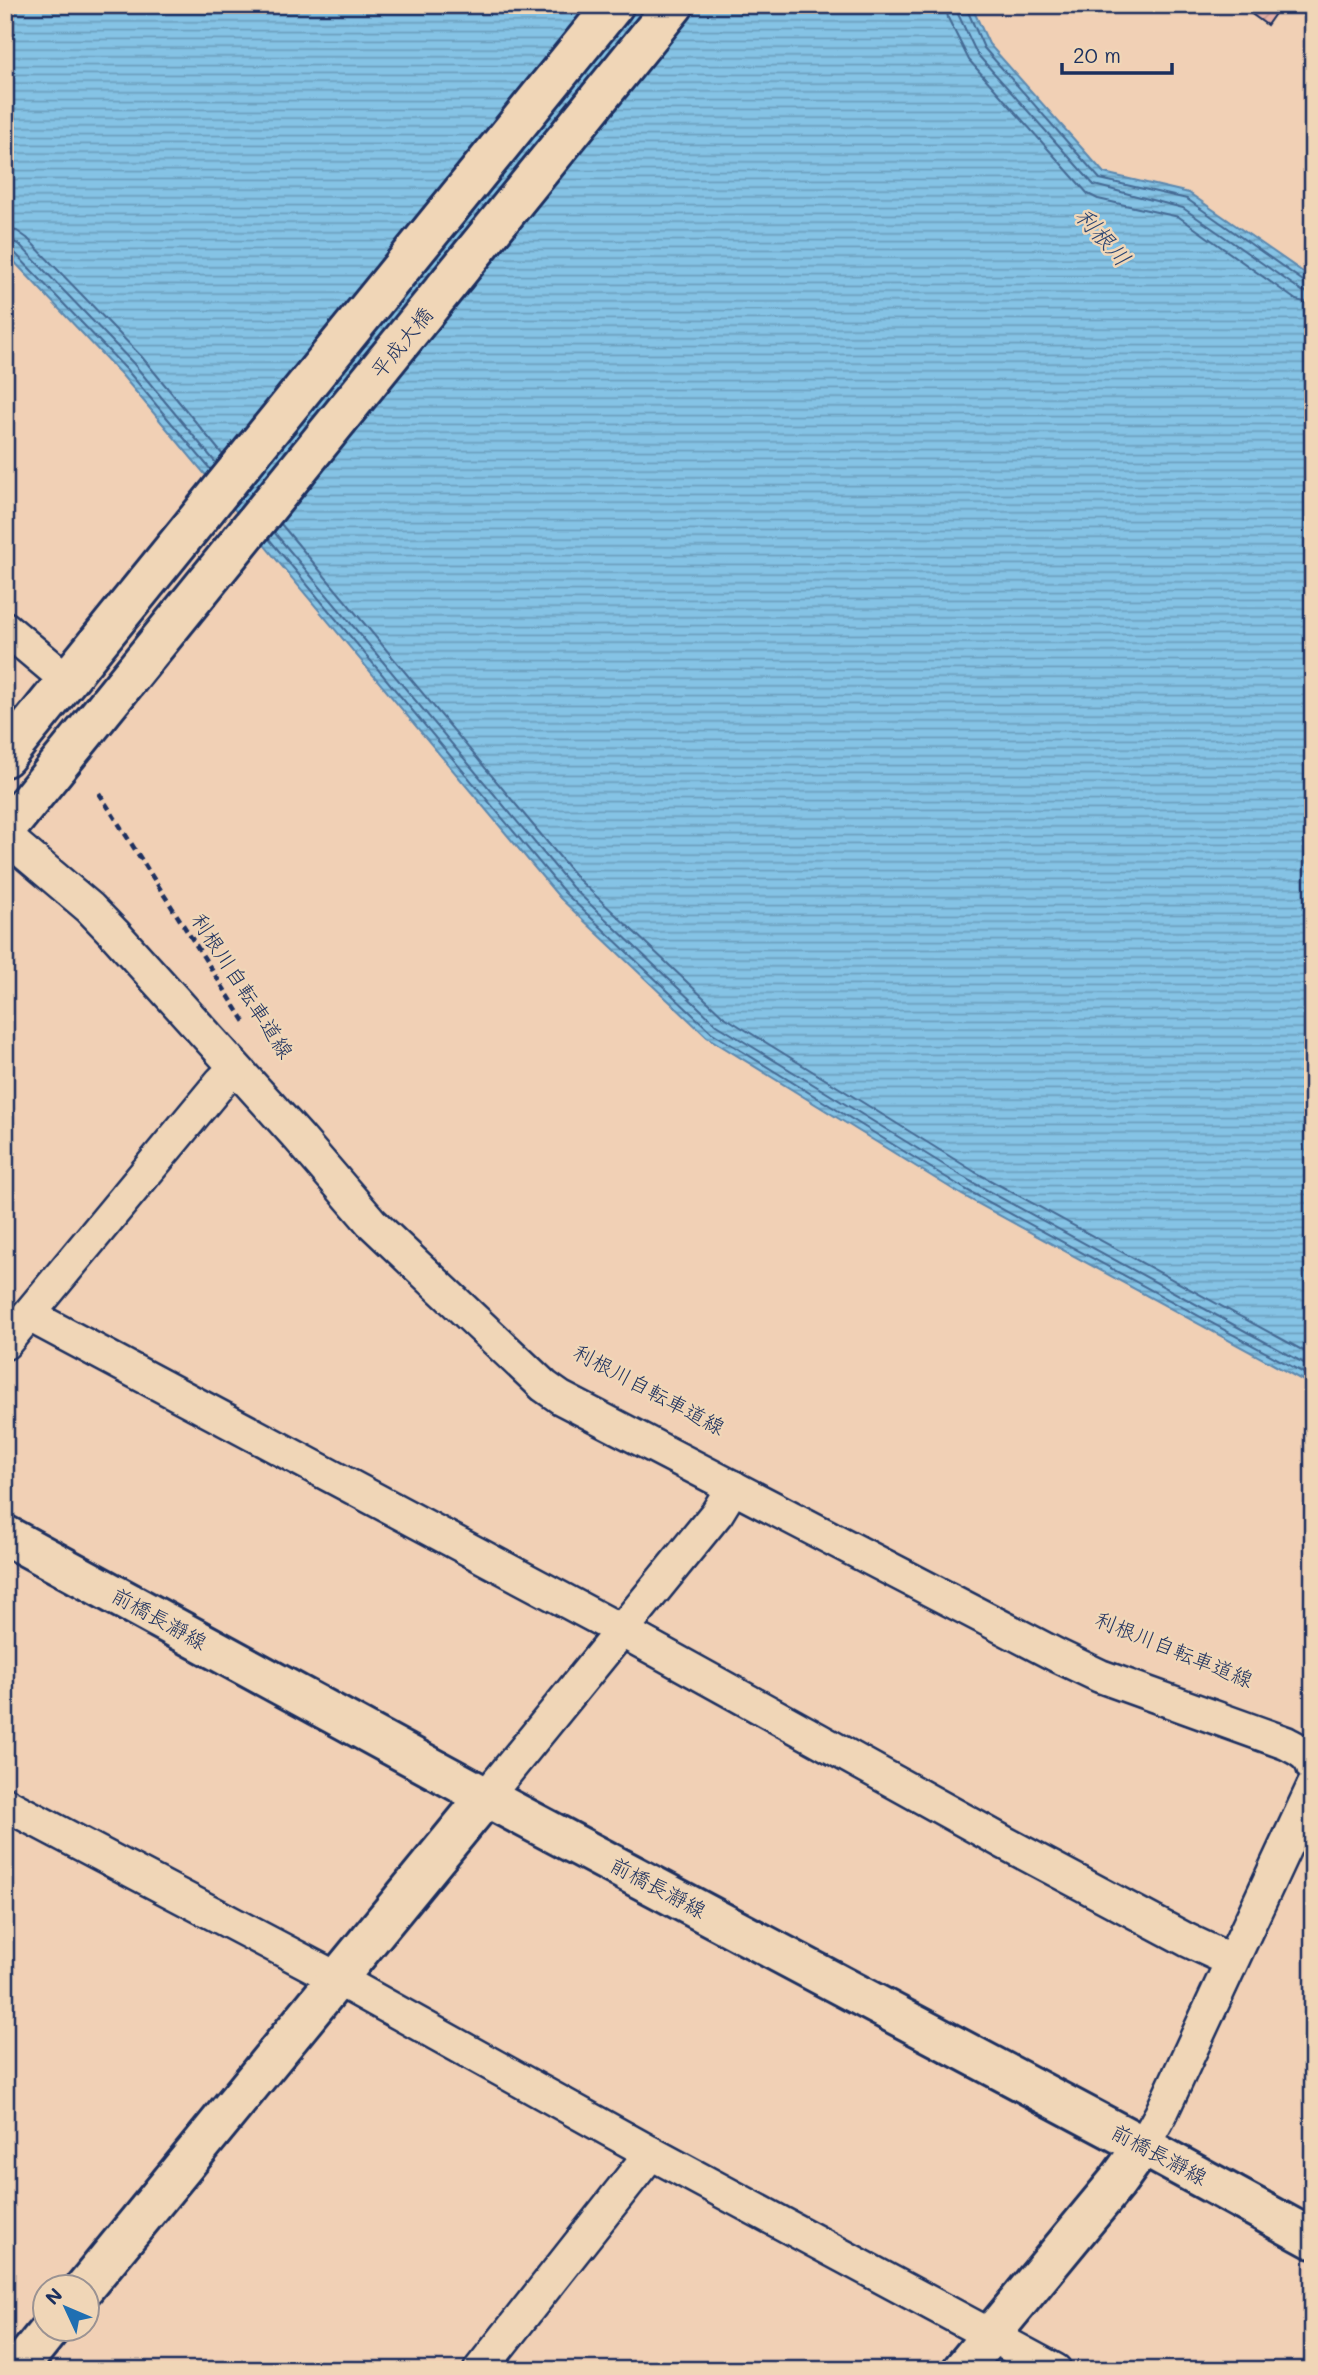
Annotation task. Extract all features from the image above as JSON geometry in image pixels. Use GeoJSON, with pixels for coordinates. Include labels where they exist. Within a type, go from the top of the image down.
{"type":"FeatureCollection","features":[{"type":"Feature","properties":{"kind":"street"},"geometry":{"type":"LineString","coordinates":[[5,757],[614,5]]}},
{"type":"Feature","properties":{"kind":"street","name":"平成大橋"},"geometry":{"type":"LineString","coordinates":[[5,834],[674,5]]}},
{"type":"Feature","properties":{"kind":"street"},"geometry":{"type":"LineString","coordinates":[[5,628],[68,681]]}},
{"type":"Feature","properties":{"kind":"street"},"geometry":{"type":"LineString","coordinates":[[5,834],[98,916],[299,1138],[371,1222],[544,1386],[561,1398],[1056,1655],[1100,1676],[1286,1743],[1301,1751],[1313,1768]]}},
{"type":"Feature","properties":{"kind":"street"},"geometry":{"type":"LineString","coordinates":[[5,1343],[235,1068]]}},
{"type":"Feature","properties":{"kind":"street"},"geometry":{"type":"LineString","coordinates":[[32,1312],[42,1322],[622,1631],[1005,1843],[1230,1960]]}},
{"type":"Feature","properties":{"kind":"street"},"geometry":{"type":"LineString","coordinates":[[95,2274],[622,1631],[717,1513],[733,1487]]}},
{"type":"Feature","properties":{"kind":"street","name":"前橋長瀞線"},"geometry":{"type":"LineString","coordinates":[[5,1535],[486,1797],[1313,2239]]}},
{"type":"Feature","properties":{"kind":"street"},"geometry":{"type":"LineString","coordinates":[[962,2370],[1117,2182],[1143,2146],[1161,2114],[1230,1960],[1313,1787]]}},
{"type":"Feature","properties":{"kind":"street"},"geometry":{"type":"LineString","coordinates":[[10,1816],[336,1978],[651,2153],[1055,2370]]}},
{"type":"Feature","properties":{"kind":"street"},"geometry":{"type":"LineString","coordinates":[[480,2370],[651,2153]]}},
{"type":"Feature","properties":{"kind":"street"},"geometry":{"type":"LineString","coordinates":[[17,2370],[37,2344]]}},
{"type":"Feature","properties":{"kind":"path","name":"利根川自転車道線"},"geometry":{"type":"LineString","coordinates":[[99,793],[251,1031]]}},
{"type":"Feature","properties":{"kind":"water","name":"利根川"},"geometry":{"type":"Polygon","coordinates":[[[5,5],[971,5],[989,44],[1104,173],[1189,193],[1313,279],[1313,1386],[962,1195],[707,1037],[560,898],[121,374],[5,252],[5,5]]]}},
{"type":"Feature","properties":{"kind":"building"},"geometry":{"type":"Polygon","coordinates":[[[1239,5],[1281,5],[1267,25],[1239,5]]]}}]}
